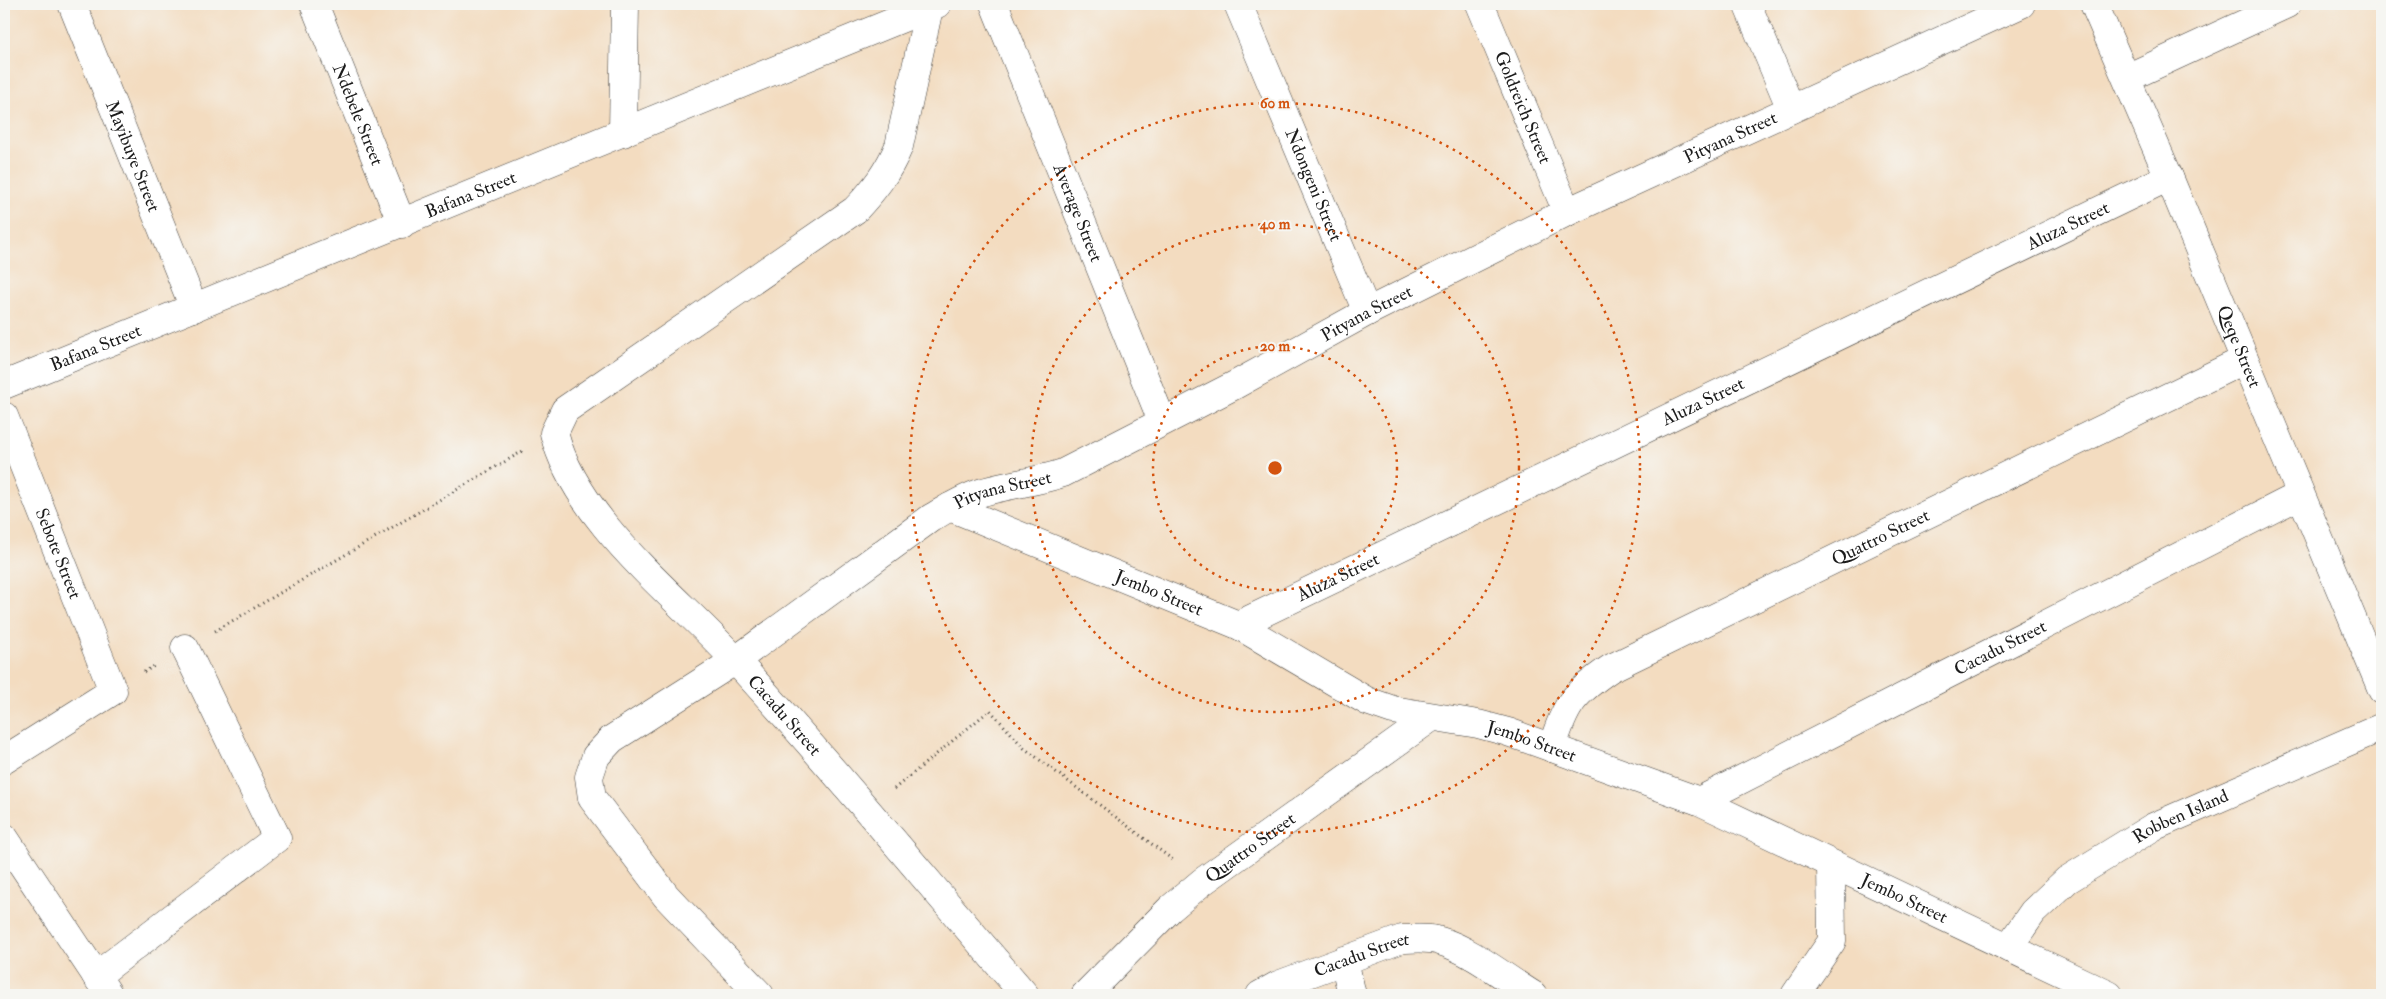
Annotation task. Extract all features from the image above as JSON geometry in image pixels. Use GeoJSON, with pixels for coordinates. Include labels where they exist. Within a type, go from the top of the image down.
{"type":"FeatureCollection","features":[{"type":"Feature","properties":{"kind":"street","name":"Mayibuye Street"},"geometry":{"type":"LineString","coordinates":[[72,4],[194,308]]}},
{"type":"Feature","properties":{"kind":"street","name":"Ndebele Street"},"geometry":{"type":"LineString","coordinates":[[314,4],[402,224]]}},
{"type":"Feature","properties":{"kind":"street"},"geometry":{"type":"LineString","coordinates":[[623,133],[625,4]]}},
{"type":"Feature","properties":{"kind":"street","name":"Average Street"},"geometry":{"type":"LineString","coordinates":[[994,4],[1162,421]]}},
{"type":"Feature","properties":{"kind":"street","name":"Ndongeni Street"},"geometry":{"type":"LineString","coordinates":[[1238,4],[1367,312]]}},
{"type":"Feature","properties":{"kind":"street","name":"Goldreich Street"},"geometry":{"type":"LineString","coordinates":[[1480,4],[1567,212]]}},
{"type":"Feature","properties":{"kind":"street"},"geometry":{"type":"LineString","coordinates":[[1747,4],[1791,109]]}},
{"type":"Feature","properties":{"kind":"street","name":"Pityana Street"},"geometry":{"type":"LineString","coordinates":[[756,994],[666,896],[592,798],[589,777],[596,756],[612,739],[736,660],[923,524],[950,507],[982,492],[1041,480],[1063,473],[1235,385],[1367,312],[1567,212],[2022,4]]}},
{"type":"Feature","properties":{"kind":"street","name":"Qeqe Street"},"geometry":{"type":"LineString","coordinates":[[2094,4],[2169,177],[2382,690]]}},
{"type":"Feature","properties":{"kind":"street"},"geometry":{"type":"LineString","coordinates":[[2127,78],[2287,4]]}},
{"type":"Feature","properties":{"kind":"street","name":"Bafana Street"},"geometry":{"type":"LineString","coordinates":[[4,385],[933,6]]}},
{"type":"Feature","properties":{"kind":"street"},"geometry":{"type":"LineString","coordinates":[[554,433],[565,410],[856,210],[878,186],[890,168],[899,146],[933,6]]}},
{"type":"Feature","properties":{"kind":"street","name":"Aluza Street"},"geometry":{"type":"LineString","coordinates":[[1238,625],[2169,177]]}},
{"type":"Feature","properties":{"kind":"street","name":"Quattro Street"},"geometry":{"type":"LineString","coordinates":[[1552,748],[1560,721],[1570,701],[1585,685],[1611,668],[2244,360]]}},
{"type":"Feature","properties":{"kind":"street","name":"Sebote Street"},"geometry":{"type":"LineString","coordinates":[[4,416],[113,690]]}},
{"type":"Feature","properties":{"kind":"street","name":"Cacadu Street"},"geometry":{"type":"LineString","coordinates":[[554,433],[559,453],[570,475],[615,538],[736,660],[1025,995]]}},
{"type":"Feature","properties":{"kind":"street","name":"Cacadu Street"},"geometry":{"type":"LineString","coordinates":[[1699,801],[2300,495]]}},
{"type":"Feature","properties":{"kind":"street","name":"Jembo Street"},"geometry":{"type":"LineString","coordinates":[[950,507],[1238,625],[1367,701],[1393,710],[1486,726],[1699,801],[2109,995]]}},
{"type":"Feature","properties":{"kind":"street"},"geometry":{"type":"LineString","coordinates":[[4,838],[102,986],[277,838],[185,648]]}},
{"type":"Feature","properties":{"kind":"street"},"geometry":{"type":"LineString","coordinates":[[4,760],[113,690]]}},
{"type":"Feature","properties":{"kind":"street","name":"Quattro Street"},"geometry":{"type":"LineString","coordinates":[[1085,995],[1170,909],[1202,882],[1432,717]]}},
{"type":"Feature","properties":{"kind":"street","name":"Robben Island"},"geometry":{"type":"LineString","coordinates":[[2008,948],[2033,912],[2067,880],[2153,827],[2382,726]]}},
{"type":"Feature","properties":{"kind":"street"},"geometry":{"type":"LineString","coordinates":[[1795,995],[1832,941],[1831,864]]}},
{"type":"Feature","properties":{"kind":"street","name":"Cacadu Street"},"geometry":{"type":"LineString","coordinates":[[1260,995],[1278,985],[1402,939],[1440,941],[1463,951],[1533,995]]}},
{"type":"Feature","properties":{"kind":"street"},"geometry":{"type":"LineString","coordinates":[[1344,960],[1352,995]]}},
{"type":"Feature","properties":{"kind":"path"},"geometry":{"type":"LineString","coordinates":[[113,690],[554,433]]}},
{"type":"Feature","properties":{"kind":"path"},"geometry":{"type":"LineString","coordinates":[[867,812],[990,710],[1024,748],[1202,882]]}}]}
